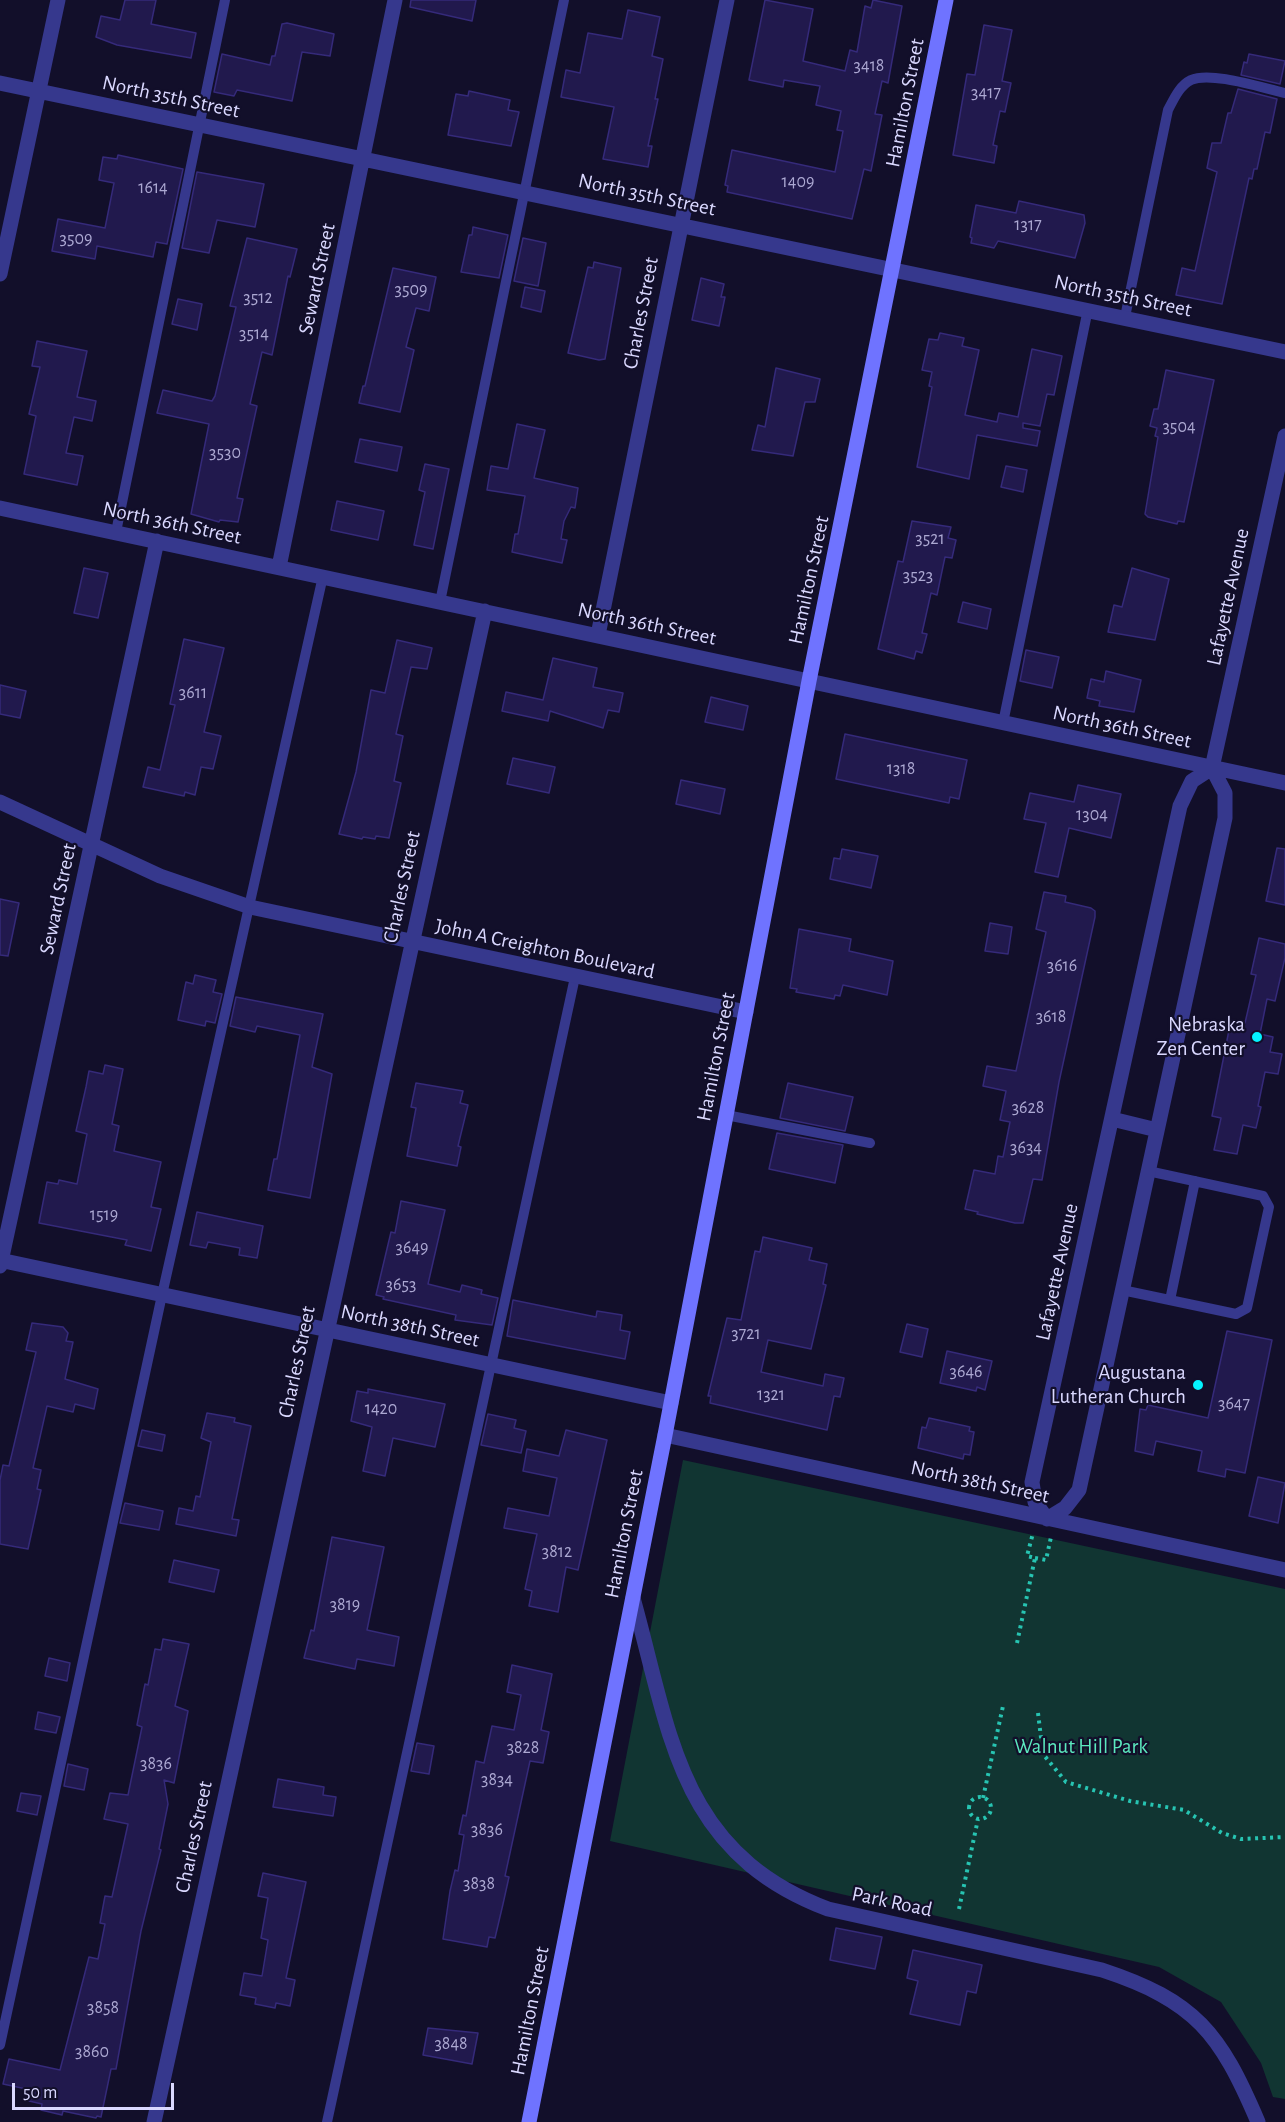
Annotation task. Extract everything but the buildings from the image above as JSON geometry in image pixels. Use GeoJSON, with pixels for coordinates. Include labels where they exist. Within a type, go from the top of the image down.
{"type":"FeatureCollection","features":[{"type":"Feature","properties":{"kind":"main road","name":"Hamilton Street"},"geometry":{"type":"LineString","coordinates":[[529,2122],[665,1435],[809,681],[894,269],[946,0]]}},
{"type":"Feature","properties":{"kind":"street"},"geometry":{"type":"LineString","coordinates":[[0,274],[58,0]]}},
{"type":"Feature","properties":{"kind":"street","name":"Seward Street"},"geometry":{"type":"LineString","coordinates":[[279,567],[395,0]]}},
{"type":"Feature","properties":{"kind":"street","name":"Charles Street"},"geometry":{"type":"LineString","coordinates":[[598,635],[727,0]]}},
{"type":"Feature","properties":{"kind":"street","name":"North 35th Street"},"geometry":{"type":"LineString","coordinates":[[0,83],[1285,352]]}},
{"type":"Feature","properties":{"kind":"street","name":"Lafayette Avenue"},"geometry":{"type":"LineString","coordinates":[[1047,1519],[1035,1502],[1032,1482],[1180,806],[1192,781],[1212,768],[1285,436]]}},
{"type":"Feature","properties":{"kind":"street","name":"North 36th Street"},"geometry":{"type":"LineString","coordinates":[[0,508],[1285,783]]}},
{"type":"Feature","properties":{"kind":"street","name":"Seward Street"},"geometry":{"type":"LineString","coordinates":[[0,1262],[157,541]]}},
{"type":"Feature","properties":{"kind":"street","name":"Charles Street"},"geometry":{"type":"LineString","coordinates":[[154,2122],[485,611]]}},
{"type":"Feature","properties":{"kind":"street"},"geometry":{"type":"LineString","coordinates":[[1047,1519],[1065,1508],[1079,1490],[1226,818],[1225,793],[1212,768]]}},
{"type":"Feature","properties":{"kind":"street","name":"John A Creighton Boulevard"},"geometry":{"type":"LineString","coordinates":[[0,801],[160,876],[250,907],[746,1012]]}},
{"type":"Feature","properties":{"kind":"street"},"geometry":{"type":"LineString","coordinates":[[1112,1119],[1158,1130]]}},
{"type":"Feature","properties":{"kind":"street","name":"North 38th Street"},"geometry":{"type":"LineString","coordinates":[[0,1262],[671,1403]]}},
{"type":"Feature","properties":{"kind":"street","name":"North 38th Street"},"geometry":{"type":"LineString","coordinates":[[665,1435],[1285,1570]]}},
{"type":"Feature","properties":{"kind":"street","name":"Park Road"},"geometry":{"type":"LineString","coordinates":[[633,1598],[688,1785],[711,1825],[743,1861],[786,1891],[828,1909],[1102,1970],[1137,1981],[1166,1996],[1202,2025],[1228,2056],[1257,2122]]}},
{"type":"Feature","properties":{"kind":"lane"},"geometry":{"type":"LineString","coordinates":[[116,532],[225,0]]}},
{"type":"Feature","properties":{"kind":"lane"},"geometry":{"type":"LineString","coordinates":[[440,602],[564,0]]}},
{"type":"Feature","properties":{"kind":"lane"},"geometry":{"type":"LineString","coordinates":[[1125,317],[1168,110],[1176,94],[1190,80],[1210,77],[1285,93]]}},
{"type":"Feature","properties":{"kind":"lane"},"geometry":{"type":"LineString","coordinates":[[1003,723],[1088,309]]}},
{"type":"Feature","properties":{"kind":"lane"},"geometry":{"type":"LineString","coordinates":[[0,2045],[162,1295],[323,576]]}},
{"type":"Feature","properties":{"kind":"lane"},"geometry":{"type":"LineString","coordinates":[[327,2122],[575,977]]}},
{"type":"Feature","properties":{"kind":"lane"},"geometry":{"type":"LineString","coordinates":[[726,1115],[870,1143]]}},
{"type":"Feature","properties":{"kind":"lane"},"geometry":{"type":"LineString","coordinates":[[1122,1290],[1236,1314],[1247,1308],[1269,1207],[1263,1196],[1148,1171]]}},
{"type":"Feature","properties":{"kind":"lane"},"geometry":{"type":"LineString","coordinates":[[1170,1300],[1195,1181]]}},
{"type":"Feature","properties":{"kind":"path"},"geometry":{"type":"LineString","coordinates":[[1033,1533],[1028,1556],[1046,1560],[1051,1536]]}},
{"type":"Feature","properties":{"kind":"path"},"geometry":{"type":"LineString","coordinates":[[1017,1643],[1035,1558]]}},
{"type":"Feature","properties":{"kind":"path"},"geometry":{"type":"LineString","coordinates":[[983,1798],[1003,1706]]}},
{"type":"Feature","properties":{"kind":"path"},"geometry":{"type":"LineString","coordinates":[[1038,1713],[1043,1754],[1066,1782],[1130,1801],[1184,1810],[1222,1833],[1241,1839],[1285,1837]]}},
{"type":"Feature","properties":{"kind":"path"},"geometry":{"type":"LineString","coordinates":[[983,1798],[989,1802],[991,1809],[985,1818],[978,1819],[970,1812],[970,1806],[973,1800],[983,1798]]}},
{"type":"Feature","properties":{"kind":"path"},"geometry":{"type":"LineString","coordinates":[[959,1909],[978,1819]]}},
{"type":"Feature","properties":{"kind":"green space","name":"Walnut Hill Park"},"geometry":{"type":"Polygon","coordinates":[[[683,1460],[1285,1589],[1285,2099],[1273,2097],[1261,2063],[1221,2002],[1159,1967],[610,1841],[683,1460]]]}},
{"type":"Feature","properties":{"kind":"place","name":"Nebraska Zen Center"},"geometry":{"type":"Point","coordinates":[1257,1037]}},
{"type":"Feature","properties":{"kind":"place","name":"Augustana Lutheran Church"},"geometry":{"type":"Point","coordinates":[1198,1385]}}]}
